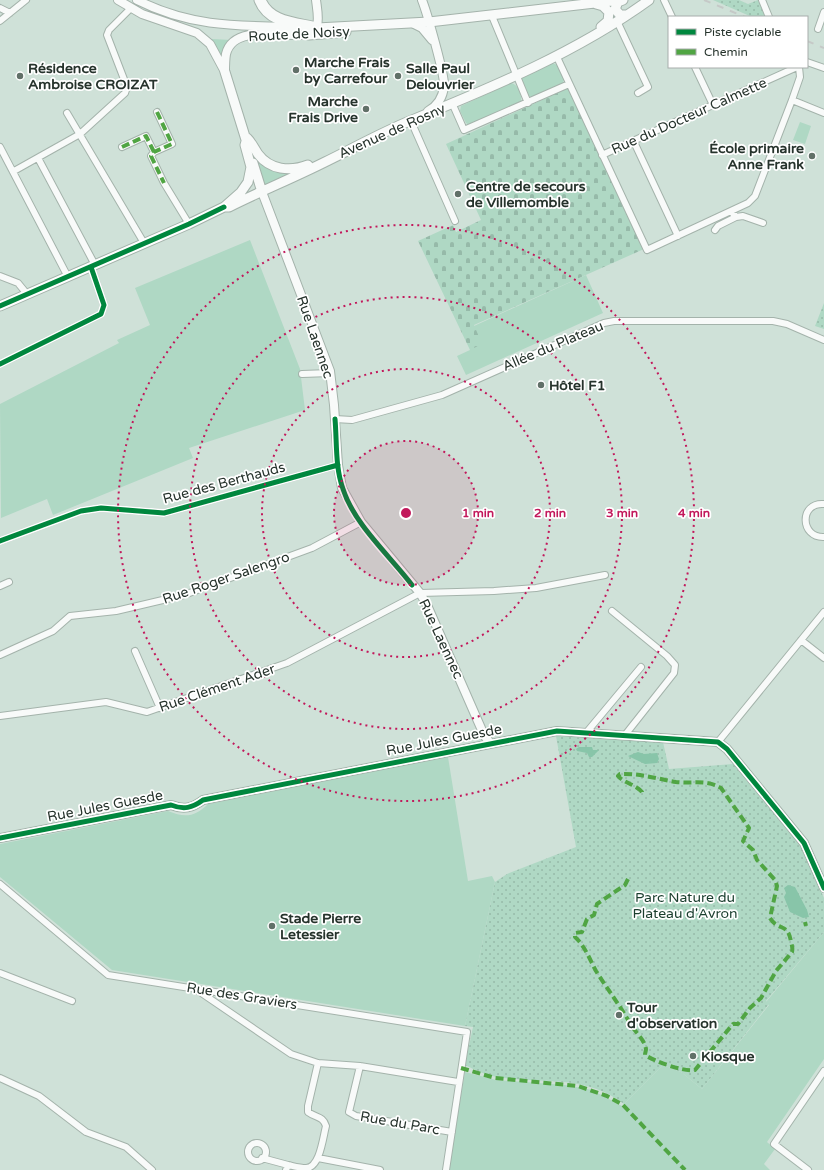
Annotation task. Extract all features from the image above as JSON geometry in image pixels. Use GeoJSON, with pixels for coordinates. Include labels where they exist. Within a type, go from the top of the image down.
{"type":"FeatureCollection","features":[{"type":"Feature","properties":{"kind":"highway"},"geometry":{"type":"LineString","coordinates":[[260,0],[266,11],[280,20],[313,31]]}},
{"type":"Feature","properties":{"kind":"main road","name":"Route de Noisy"},"geometry":{"type":"LineString","coordinates":[[313,31],[414,24],[622,0]]}},
{"type":"Feature","properties":{"kind":"main road"},"geometry":{"type":"LineString","coordinates":[[622,0],[618,2],[615,9],[620,14],[626,15]]}},
{"type":"Feature","properties":{"kind":"main road","name":"Avenue de Rosny"},"geometry":{"type":"LineString","coordinates":[[224,206],[229,207],[411,120],[453,105],[515,75],[617,22],[649,0]]}},
{"type":"Feature","properties":{"kind":"main road"},"geometry":{"type":"LineString","coordinates":[[584,40],[608,21],[610,16],[607,8],[594,4]]}},
{"type":"Feature","properties":{"kind":"main road","name":"Rue Laennec"},"geometry":{"type":"LineString","coordinates":[[225,72],[247,138],[262,192]]}},
{"type":"Feature","properties":{"kind":"main road","name":"Rue Laennec"},"geometry":{"type":"LineString","coordinates":[[247,138],[261,157],[271,165],[282,168],[302,167],[337,155]]}},
{"type":"Feature","properties":{"kind":"main road","name":"Rue Laennec"},"geometry":{"type":"LineString","coordinates":[[243,190],[248,182],[251,167],[245,145],[247,138]]}},
{"type":"Feature","properties":{"kind":"main road"},"geometry":{"type":"LineString","coordinates":[[0,306],[189,224],[224,206],[243,190],[251,189],[262,192]]}},
{"type":"Feature","properties":{"kind":"street"},"geometry":{"type":"LineString","coordinates":[[0,21],[26,0]]}},
{"type":"Feature","properties":{"kind":"street"},"geometry":{"type":"LineString","coordinates":[[118,0],[142,14],[197,33],[210,44],[225,72]]}},
{"type":"Feature","properties":{"kind":"street"},"geometry":{"type":"LineString","coordinates":[[137,0],[160,11],[198,22],[313,31],[316,0]]}},
{"type":"Feature","properties":{"kind":"street"},"geometry":{"type":"LineString","coordinates":[[422,0],[443,76],[443,92],[432,108],[411,120],[455,221]]}},
{"type":"Feature","properties":{"kind":"street"},"geometry":{"type":"LineString","coordinates":[[664,0],[672,16]]}},
{"type":"Feature","properties":{"kind":"street"},"geometry":{"type":"LineString","coordinates":[[762,0],[769,16]]}},
{"type":"Feature","properties":{"kind":"street"},"geometry":{"type":"LineString","coordinates":[[0,8],[10,13]]}},
{"type":"Feature","properties":{"kind":"street"},"geometry":{"type":"LineString","coordinates":[[14,171],[80,134],[127,90],[107,35],[109,30],[131,8]]}},
{"type":"Feature","properties":{"kind":"street"},"geometry":{"type":"LineString","coordinates":[[820,26],[824,12]]}},
{"type":"Feature","properties":{"kind":"street"},"geometry":{"type":"LineString","coordinates":[[492,16],[515,75],[528,103]]}},
{"type":"Feature","properties":{"kind":"street"},"geometry":{"type":"LineString","coordinates":[[617,22],[648,87],[638,93]]}},
{"type":"Feature","properties":{"kind":"street"},"geometry":{"type":"LineString","coordinates":[[414,24],[428,34],[434,44]]}},
{"type":"Feature","properties":{"kind":"street","name":"Route de Noisy"},"geometry":{"type":"LineString","coordinates":[[225,72],[226,54],[228,48],[245,35],[313,31]]}},
{"type":"Feature","properties":{"kind":"street"},"geometry":{"type":"LineString","coordinates":[[556,55],[647,250],[748,203],[756,196],[800,77],[798,68]]}},
{"type":"Feature","properties":{"kind":"street"},"geometry":{"type":"LineString","coordinates":[[808,62],[824,68]]}},
{"type":"Feature","properties":{"kind":"street"},"geometry":{"type":"LineString","coordinates":[[695,68],[713,106]]}},
{"type":"Feature","properties":{"kind":"street","name":"Rue du Docteur Calmette"},"geometry":{"type":"LineString","coordinates":[[602,155],[634,142],[796,68]]}},
{"type":"Feature","properties":{"kind":"street"},"geometry":{"type":"LineString","coordinates":[[453,105],[464,130],[569,84]]}},
{"type":"Feature","properties":{"kind":"street"},"geometry":{"type":"LineString","coordinates":[[792,100],[824,113]]}},
{"type":"Feature","properties":{"kind":"street"},"geometry":{"type":"LineString","coordinates":[[157,112],[172,144],[154,152],[151,156],[164,183],[189,224]]}},
{"type":"Feature","properties":{"kind":"street"},"geometry":{"type":"LineString","coordinates":[[67,113],[144,244]]}},
{"type":"Feature","properties":{"kind":"street"},"geometry":{"type":"LineString","coordinates":[[122,147],[146,136],[154,152]]}},
{"type":"Feature","properties":{"kind":"street"},"geometry":{"type":"LineString","coordinates":[[634,142],[678,236]]}},
{"type":"Feature","properties":{"kind":"street"},"geometry":{"type":"LineString","coordinates":[[0,147],[14,171],[29,204],[34,210],[68,277]]}},
{"type":"Feature","properties":{"kind":"street"},"geometry":{"type":"LineString","coordinates":[[0,364],[101,314],[104,305],[93,266],[38,158]]}},
{"type":"Feature","properties":{"kind":"street","name":"Rue Laennec"},"geometry":{"type":"LineString","coordinates":[[262,192],[330,373],[338,465],[342,488],[361,522],[420,593],[427,605],[484,735],[490,743]]}},
{"type":"Feature","properties":{"kind":"street"},"geometry":{"type":"LineString","coordinates":[[731,211],[736,217]]}},
{"type":"Feature","properties":{"kind":"street"},"geometry":{"type":"LineString","coordinates":[[715,230],[718,226],[736,217],[743,216],[764,223]]}},
{"type":"Feature","properties":{"kind":"street"},"geometry":{"type":"LineString","coordinates":[[0,276],[18,283],[27,294]]}},
{"type":"Feature","properties":{"kind":"street","name":"Allée du Plateau"},"geometry":{"type":"LineString","coordinates":[[335,419],[352,420],[442,394],[604,323],[614,321],[772,321],[787,324],[824,340]]}},
{"type":"Feature","properties":{"kind":"street"},"geometry":{"type":"LineString","coordinates":[[302,374],[330,373]]}},
{"type":"Feature","properties":{"kind":"street","name":"Rue des Berthauds"},"geometry":{"type":"LineString","coordinates":[[0,541],[81,511],[101,508],[164,513],[338,465]]}},
{"type":"Feature","properties":{"kind":"street"},"geometry":{"type":"LineString","coordinates":[[824,504],[817,504],[810,508],[807,511],[805,522],[810,532],[814,535],[824,537]]}},
{"type":"Feature","properties":{"kind":"street","name":"Rue Roger Salengro"},"geometry":{"type":"LineString","coordinates":[[0,654],[47,635],[68,616],[116,610],[184,595],[312,548],[361,522]]}},
{"type":"Feature","properties":{"kind":"street"},"geometry":{"type":"LineString","coordinates":[[420,593],[536,588],[605,575]]}},
{"type":"Feature","properties":{"kind":"street"},"geometry":{"type":"LineString","coordinates":[[0,586],[9,582]]}},
{"type":"Feature","properties":{"kind":"street","name":"Rue Clément Ader"},"geometry":{"type":"LineString","coordinates":[[0,716],[106,702],[147,712],[287,663],[420,593]]}},
{"type":"Feature","properties":{"kind":"street"},"geometry":{"type":"LineString","coordinates":[[612,611],[667,656],[675,665],[674,673],[625,735]]}},
{"type":"Feature","properties":{"kind":"street"},"geometry":{"type":"LineString","coordinates":[[824,612],[718,742],[727,749],[804,843],[824,888]]}},
{"type":"Feature","properties":{"kind":"street"},"geometry":{"type":"LineString","coordinates":[[801,640],[824,658]]}},
{"type":"Feature","properties":{"kind":"street"},"geometry":{"type":"LineString","coordinates":[[136,651],[160,708]]}},
{"type":"Feature","properties":{"kind":"street"},"geometry":{"type":"LineString","coordinates":[[586,733],[640,667]]}},
{"type":"Feature","properties":{"kind":"street","name":"Rue Jules Guesde"},"geometry":{"type":"LineString","coordinates":[[0,838],[171,805],[179,808],[188,808],[203,800],[557,731],[718,742]]}},
{"type":"Feature","properties":{"kind":"street","name":"Rue des Graviers"},"geometry":{"type":"LineString","coordinates":[[0,884],[108,976],[467,1032],[459,1081]]}},
{"type":"Feature","properties":{"kind":"street"},"geometry":{"type":"LineString","coordinates":[[0,973],[72,1001]]}},
{"type":"Feature","properties":{"kind":"street"},"geometry":{"type":"LineString","coordinates":[[196,989],[291,1054],[318,1063],[360,1066],[459,1081],[446,1170]]}},
{"type":"Feature","properties":{"kind":"street"},"geometry":{"type":"LineString","coordinates":[[262,1158],[287,1167],[312,1168],[316,1163],[326,1126],[324,1120],[308,1112],[318,1063]]}},
{"type":"Feature","properties":{"kind":"street","name":"Rue du Parc"},"geometry":{"type":"LineString","coordinates":[[360,1066],[349,1112],[356,1116],[452,1132]]}},
{"type":"Feature","properties":{"kind":"street"},"geometry":{"type":"LineString","coordinates":[[808,1170],[774,1144],[824,1071]]}},
{"type":"Feature","properties":{"kind":"street"},"geometry":{"type":"LineString","coordinates":[[0,1078],[39,1096],[86,1132],[126,1147],[152,1170]]}},
{"type":"Feature","properties":{"kind":"street"},"geometry":{"type":"LineString","coordinates":[[318,1158],[380,1170]]}},
{"type":"Feature","properties":{"kind":"green space"},"geometry":{"type":"Polygon","coordinates":[[[713,0],[739,0],[748,4],[758,0],[766,16],[750,16],[713,0]]]}},
{"type":"Feature","properties":{"kind":"green space"},"geometry":{"type":"Polygon","coordinates":[[[211,39],[232,40],[221,58],[211,39]]]}},
{"type":"Feature","properties":{"kind":"green space"},"geometry":{"type":"Polygon","coordinates":[[[552,63],[557,65],[564,79],[563,83],[533,97],[527,96],[521,78],[552,63]]]}},
{"type":"Feature","properties":{"kind":"green space"},"geometry":{"type":"Polygon","coordinates":[[[511,83],[516,85],[519,90],[521,101],[469,125],[466,123],[460,111],[461,106],[511,83]]]}},
{"type":"Feature","properties":{"kind":"green space"},"geometry":{"type":"Polygon","coordinates":[[[570,87],[644,249],[474,325],[482,344],[470,350],[418,241],[453,225],[456,232],[481,220],[446,144],[570,87]]]}},
{"type":"Feature","properties":{"kind":"green space"},"geometry":{"type":"Polygon","coordinates":[[[800,122],[811,126],[805,144],[793,140],[800,122]]]}},
{"type":"Feature","properties":{"kind":"green space"},"geometry":{"type":"Polygon","coordinates":[[[253,157],[270,169],[290,174],[261,188],[253,157]]]}},
{"type":"Feature","properties":{"kind":"green space"},"geometry":{"type":"Polygon","coordinates":[[[250,240],[300,369],[305,410],[189,448],[193,458],[53,515],[47,499],[1,518],[0,404],[119,343],[117,340],[150,325],[135,288],[250,240]]]}},
{"type":"Feature","properties":{"kind":"green space"},"geometry":{"type":"Polygon","coordinates":[[[586,275],[603,313],[466,375],[457,356],[470,350],[474,326],[586,275]]]}},
{"type":"Feature","properties":{"kind":"green space"},"geometry":{"type":"Polygon","coordinates":[[[824,303],[824,329],[815,326],[824,303]]]}},
{"type":"Feature","properties":{"kind":"green space","name":"Parc Nature du Plateau d'Avron"},"geometry":{"type":"Polygon","coordinates":[[[556,736],[663,742],[669,769],[733,764],[801,846],[824,898],[824,932],[766,1001],[769,1004],[702,1089],[681,1072],[663,1065],[624,1104],[594,1088],[579,1084],[497,1077],[465,1065],[473,1027],[465,1026],[495,882],[507,874],[576,847],[556,736]]]}},
{"type":"Feature","properties":{"kind":"green space","name":"Stade Pierre Letessier"},"geometry":{"type":"Polygon","coordinates":[[[448,757],[468,881],[492,876],[495,882],[465,1026],[112,970],[0,877],[0,844],[168,811],[180,815],[190,815],[199,812],[208,804],[448,757]]]}},
{"type":"Feature","properties":{"kind":"green space"},"geometry":{"type":"Polygon","coordinates":[[[824,932],[824,1059],[767,1142],[775,1149],[764,1164],[770,1170],[448,1170],[465,1072],[496,1080],[565,1085],[592,1090],[622,1106],[663,1065],[681,1072],[702,1089],[769,1005],[766,1002],[824,932]]]}},
{"type":"Feature","properties":{"kind":"shaded area"},"geometry":{"type":"Polygon","coordinates":[[[579,747],[592,747],[593,750],[599,750],[592,757],[589,757],[587,753],[577,751],[576,749],[579,747]]]}},
{"type":"Feature","properties":{"kind":"shaded area"},"geometry":{"type":"Polygon","coordinates":[[[638,752],[644,754],[657,753],[659,759],[657,763],[645,764],[628,756],[638,752]]]}},
{"type":"Feature","properties":{"kind":"shaded area"},"geometry":{"type":"Polygon","coordinates":[[[788,885],[795,887],[809,917],[803,918],[790,912],[784,897],[786,893],[784,888],[788,885]]]}},
{"type":"Feature","properties":{"kind":"railway"},"geometry":{"type":"LineString","coordinates":[[704,0],[743,16]]}},
{"type":"Feature","properties":{"kind":"railway"},"geometry":{"type":"LineString","coordinates":[[808,41],[824,48]]}},
{"type":"Feature","properties":{"kind":"marked path"},"geometry":{"type":"LineString","coordinates":[[157,112],[172,144],[154,152],[151,156],[164,183]]}},
{"type":"Feature","properties":{"kind":"marked path"},"geometry":{"type":"LineString","coordinates":[[122,147],[146,136],[154,152]]}},
{"type":"Feature","properties":{"kind":"marked path"},"geometry":{"type":"LineString","coordinates":[[628,879],[625,885],[597,904],[594,915],[587,919],[582,932],[575,933],[575,937],[579,941],[596,971],[633,1028],[644,1042],[646,1049],[645,1055],[669,1066],[695,1070],[733,1024],[738,1024],[750,1008],[761,998],[776,971],[792,952],[790,936],[785,929],[777,925],[770,918],[777,886],[775,880],[757,860],[753,850],[743,841],[749,828],[721,788],[704,783],[676,782],[634,774],[620,774],[618,776],[639,789],[642,792],[642,795]]}},
{"type":"Feature","properties":{"kind":"marked path"},"geometry":{"type":"LineString","coordinates":[[805,922],[806,926]]}},
{"type":"Feature","properties":{"kind":"marked path"},"geometry":{"type":"LineString","coordinates":[[461,1068],[495,1078],[578,1086],[607,1096],[623,1105],[685,1170]]}},
{"type":"Feature","properties":{"kind":"cycle path"},"geometry":{"type":"LineString","coordinates":[[0,306],[189,224],[224,207]]}},
{"type":"Feature","properties":{"kind":"cycle path"},"geometry":{"type":"LineString","coordinates":[[0,364],[101,314],[104,305],[91,267]]}},
{"type":"Feature","properties":{"kind":"cycle path"},"geometry":{"type":"LineString","coordinates":[[335,419],[340,481],[348,502],[355,515],[373,539],[412,585]]}},
{"type":"Feature","properties":{"kind":"cycle path"},"geometry":{"type":"LineString","coordinates":[[0,541],[81,511],[101,508],[164,513],[338,465]]}},
{"type":"Feature","properties":{"kind":"cycle path"},"geometry":{"type":"LineString","coordinates":[[0,838],[171,805],[184,808],[195,805],[203,800],[557,731],[718,742],[727,749],[804,843],[824,888]]}},
{"type":"Feature","properties":{"kind":"place","name":"Marche Frais by Carrefour"},"geometry":{"type":"Point","coordinates":[296,70]}},
{"type":"Feature","properties":{"kind":"place","name":"Résidence Ambroise CROIZAT"},"geometry":{"type":"Point","coordinates":[20,76]}},
{"type":"Feature","properties":{"kind":"place","name":"Salle Paul Delouvrier"},"geometry":{"type":"Point","coordinates":[398,76]}},
{"type":"Feature","properties":{"kind":"place","name":"Marche Frais Drive"},"geometry":{"type":"Point","coordinates":[366,109]}},
{"type":"Feature","properties":{"kind":"place","name":"École primaire Anne Frank"},"geometry":{"type":"Point","coordinates":[812,156]}},
{"type":"Feature","properties":{"kind":"place","name":"Centre de secours de Villemomble"},"geometry":{"type":"Point","coordinates":[458,194]}},
{"type":"Feature","properties":{"kind":"place","name":"Hôtel F1"},"geometry":{"type":"Point","coordinates":[541,385]}},
{"type":"Feature","properties":{"kind":"place","name":"Stade Pierre Letessier"},"geometry":{"type":"Point","coordinates":[272,926]}},
{"type":"Feature","properties":{"kind":"place","name":"Tour d'observation"},"geometry":{"type":"Point","coordinates":[619,1015]}},
{"type":"Feature","properties":{"kind":"place","name":"Kiosque"},"geometry":{"type":"Point","coordinates":[693,1056]}}]}
